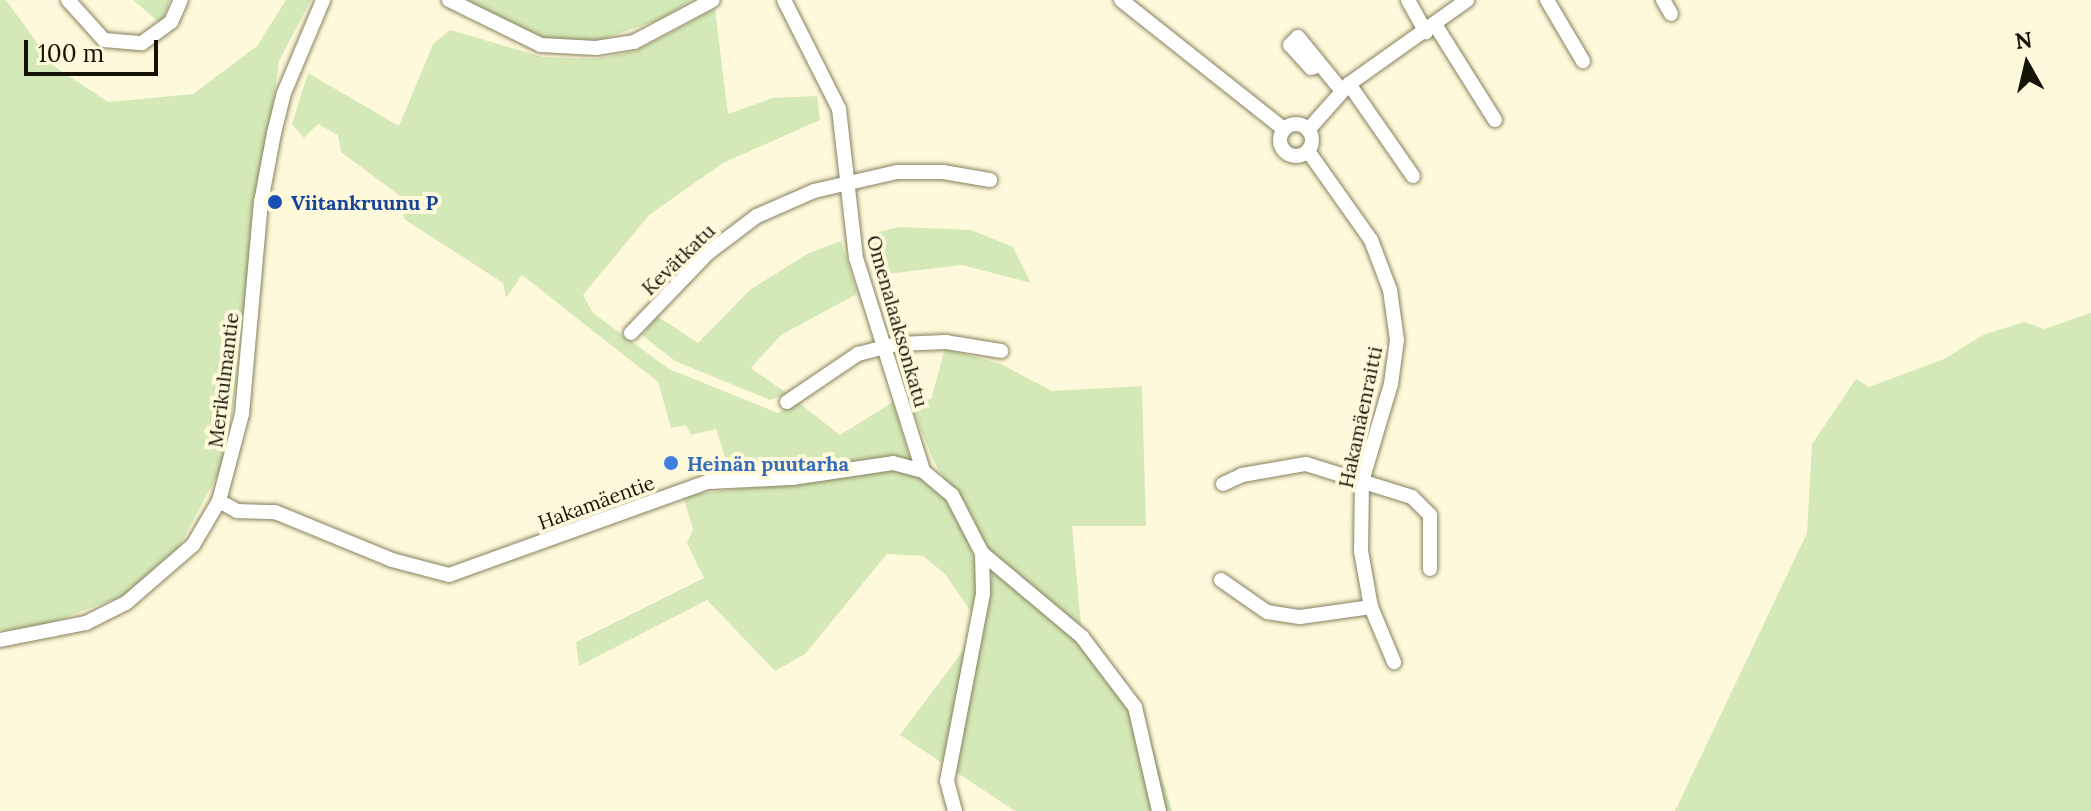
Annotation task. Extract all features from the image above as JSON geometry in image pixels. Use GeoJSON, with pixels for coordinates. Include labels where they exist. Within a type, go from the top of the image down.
{"type":"FeatureCollection","features":[{"type":"Feature","properties":{"kind":"street"},"geometry":{"type":"LineString","coordinates":[[68,0],[104,40],[142,43],[171,22],[181,0]]}},
{"type":"Feature","properties":{"kind":"street","name":"Merikulmantie"},"geometry":{"type":"LineString","coordinates":[[0,640],[86,623],[126,603],[193,545],[219,501],[242,414],[261,202],[274,133],[284,93],[323,0]]}},
{"type":"Feature","properties":{"kind":"street"},"geometry":{"type":"LineString","coordinates":[[449,0],[541,45],[596,48],[634,42],[713,0]]}},
{"type":"Feature","properties":{"kind":"street","name":"Omenalaaksonkatu"},"geometry":{"type":"LineString","coordinates":[[784,0],[839,109],[844,182],[856,258],[881,348],[923,471]]}},
{"type":"Feature","properties":{"kind":"street"},"geometry":{"type":"LineString","coordinates":[[1121,0],[1284,129]]}},
{"type":"Feature","properties":{"kind":"street"},"geometry":{"type":"LineString","coordinates":[[1284,129],[1279,143],[1285,153],[1299,156],[1308,151],[1308,130],[1345,87],[1431,29],[1467,0]]}},
{"type":"Feature","properties":{"kind":"street"},"geometry":{"type":"LineString","coordinates":[[1547,0],[1583,61]]}},
{"type":"Feature","properties":{"kind":"street"},"geometry":{"type":"LineString","coordinates":[[1663,0],[1671,14]]}},
{"type":"Feature","properties":{"kind":"street"},"geometry":{"type":"LineString","coordinates":[[1404,2],[1431,29],[1495,120]]}},
{"type":"Feature","properties":{"kind":"street"},"geometry":{"type":"LineString","coordinates":[[1317,66],[1345,87],[1413,176]]}},
{"type":"Feature","properties":{"kind":"street"},"geometry":{"type":"LineString","coordinates":[[1284,129],[1299,124],[1308,130]]}},
{"type":"Feature","properties":{"kind":"street","name":"Hakamäenraitti"},"geometry":{"type":"LineString","coordinates":[[1308,151],[1371,240],[1390,290],[1397,340],[1391,384],[1362,481],[1361,551],[1371,607],[1394,662]]}},
{"type":"Feature","properties":{"kind":"street","name":"Kevätkatu"},"geometry":{"type":"LineString","coordinates":[[631,333],[708,253],[757,216],[844,182],[897,172],[943,172],[990,180]]}},
{"type":"Feature","properties":{"kind":"street"},"geometry":{"type":"LineString","coordinates":[[787,402],[858,354],[881,348],[946,342],[1001,351]]}},
{"type":"Feature","properties":{"kind":"street","name":"Hakamäentie"},"geometry":{"type":"LineString","coordinates":[[219,501],[237,511],[275,512],[392,560],[449,575],[708,482],[792,478],[893,463],[923,471]]}},
{"type":"Feature","properties":{"kind":"street"},"geometry":{"type":"LineString","coordinates":[[1223,484],[1242,475],[1306,464],[1425,505],[1433,528],[1430,569]]}},
{"type":"Feature","properties":{"kind":"street"},"geometry":{"type":"LineString","coordinates":[[923,471],[952,495],[982,553],[1082,637],[1135,707],[1159,811]]}},
{"type":"Feature","properties":{"kind":"street"},"geometry":{"type":"LineString","coordinates":[[955,811],[947,781],[983,594],[982,553]]}},
{"type":"Feature","properties":{"kind":"street"},"geometry":{"type":"LineString","coordinates":[[1221,580],[1267,612],[1300,617],[1371,607]]}},
{"type":"Feature","properties":{"kind":"green space"},"geometry":{"type":"Polygon","coordinates":[[[0,0],[6,0],[54,66],[108,102],[193,94],[257,46],[286,0],[311,0],[279,61],[226,459],[179,547],[134,592],[36,628],[0,630],[0,0]]]}},
{"type":"Feature","properties":{"kind":"green space"},"geometry":{"type":"Polygon","coordinates":[[[133,0],[170,0],[161,24],[133,0]]]}},
{"type":"Feature","properties":{"kind":"green space"},"geometry":{"type":"Polygon","coordinates":[[[467,0],[691,0],[662,19],[596,41],[522,37],[467,0]]]}},
{"type":"Feature","properties":{"kind":"green space"},"geometry":{"type":"Polygon","coordinates":[[[715,9],[728,114],[772,98],[817,96],[820,120],[723,163],[649,215],[583,295],[593,313],[669,369],[778,413],[798,402],[840,435],[893,402],[911,462],[714,477],[712,468],[726,460],[716,429],[691,435],[686,425],[671,428],[658,382],[522,275],[506,298],[503,283],[404,219],[400,196],[341,152],[338,135],[318,124],[304,138],[292,124],[308,73],[399,126],[433,44],[450,30],[542,57],[596,59],[636,51],[715,9]]]}},
{"type":"Feature","properties":{"kind":"green space"},"geometry":{"type":"Polygon","coordinates":[[[899,227],[971,230],[1013,247],[1031,283],[962,265],[879,275],[871,234],[899,227]]]}},
{"type":"Feature","properties":{"kind":"green space"},"geometry":{"type":"Polygon","coordinates":[[[841,241],[857,294],[781,335],[751,368],[788,394],[770,400],[675,361],[642,335],[657,316],[698,343],[751,289],[809,253],[841,241]]]}},
{"type":"Feature","properties":{"kind":"green space"},"geometry":{"type":"Polygon","coordinates":[[[2091,313],[2091,811],[1675,811],[1807,533],[1812,444],[1856,379],[1869,387],[1944,359],[1983,335],[2024,322],[2044,329],[2091,313]]]}},
{"type":"Feature","properties":{"kind":"green space"},"geometry":{"type":"Polygon","coordinates":[[[945,349],[1001,364],[1052,391],[1142,386],[1146,526],[1072,526],[1081,625],[1143,714],[1172,811],[1015,811],[900,735],[983,624],[995,561],[934,462],[909,401],[931,399],[945,349]]]}},
{"type":"Feature","properties":{"kind":"green space"},"geometry":{"type":"Polygon","coordinates":[[[895,469],[923,477],[947,498],[966,532],[978,574],[974,616],[945,574],[923,556],[887,554],[805,654],[775,671],[707,600],[579,666],[576,642],[704,578],[687,543],[693,529],[683,496],[895,469]]]}},
{"type":"Feature","properties":{"kind":"place","name":"Viitankruunu P"},"geometry":{"type":"Point","coordinates":[275,202]}},
{"type":"Feature","properties":{"kind":"place","name":"Heinän puutarha"},"geometry":{"type":"Point","coordinates":[671,463]}}]}
